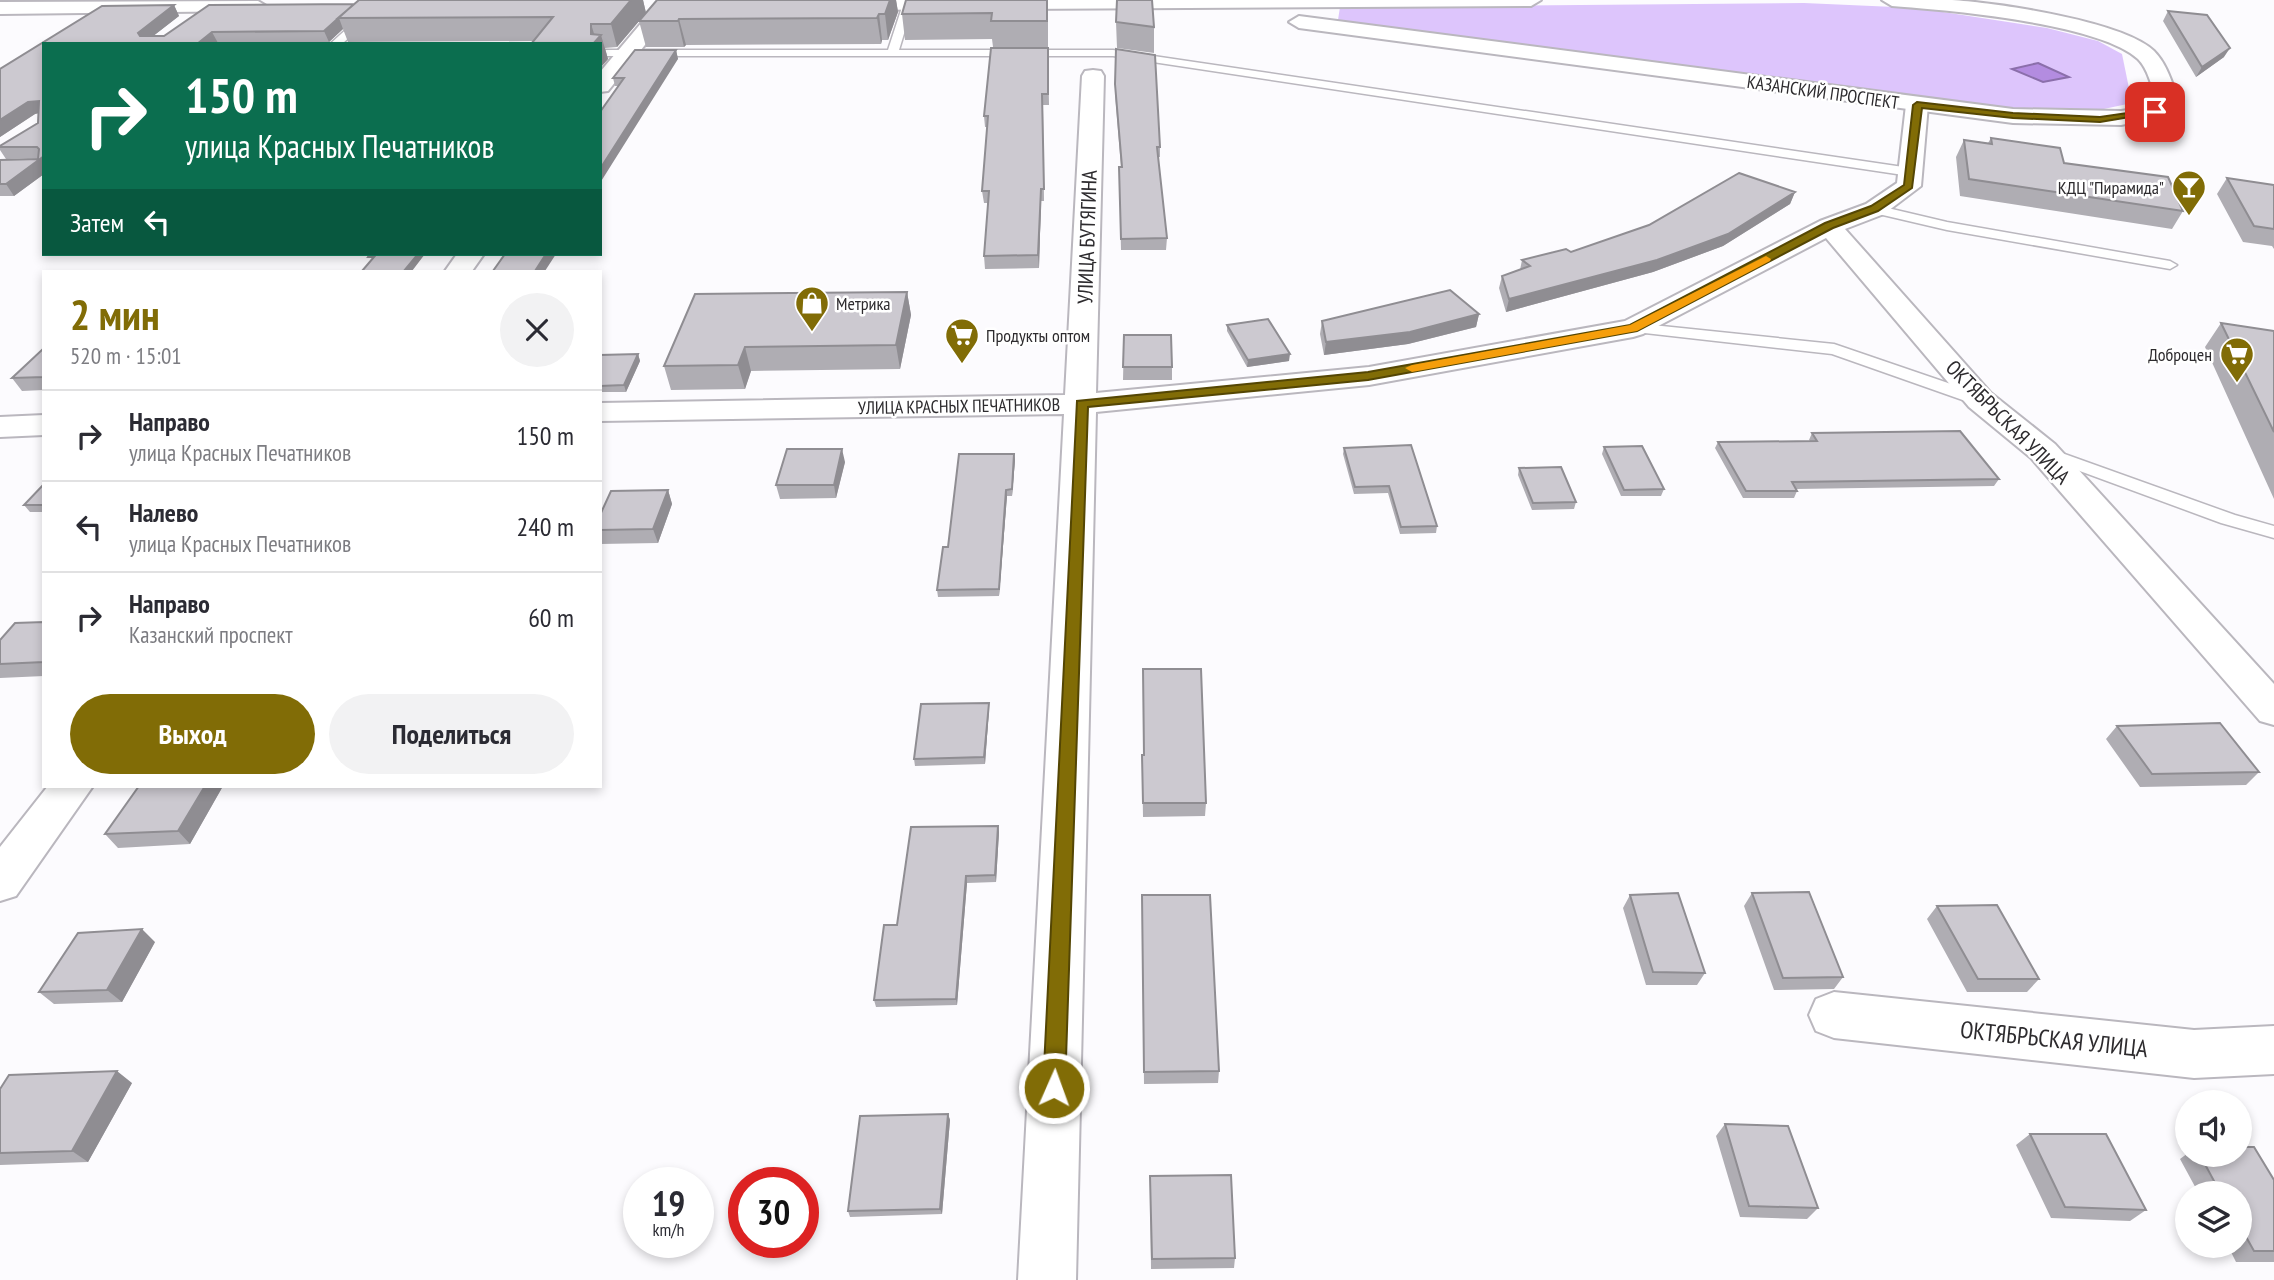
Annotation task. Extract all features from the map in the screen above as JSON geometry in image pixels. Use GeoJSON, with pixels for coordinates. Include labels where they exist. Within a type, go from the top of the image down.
{"type":"FeatureCollection","features":[{"type":"Feature","properties":{"kind":"street","name":"КАЗАНСКИЙ ПРОСПЕКТ"},"geometry":{"type":"LineString","coordinates":[[819,5],[1531,0]]}},
{"type":"Feature","properties":{"kind":"street","name":"КАЗАНСКИЙ ПРОСПЕКТ"},"geometry":{"type":"LineString","coordinates":[[1166,4],[2013,116],[2100,120],[2155,112],[2166,99],[2151,61],[2141,51],[2122,41],[2049,21],[1926,2],[1892,0]]}},
{"type":"Feature","properties":{"kind":"street"},"geometry":{"type":"LineString","coordinates":[[176,30],[215,3]]}},
{"type":"Feature","properties":{"kind":"street"},"geometry":{"type":"LineString","coordinates":[[0,8],[215,3],[274,7]]}},
{"type":"Feature","properties":{"kind":"street"},"geometry":{"type":"LineString","coordinates":[[639,6],[691,6]]}},
{"type":"Feature","properties":{"kind":"street"},"geometry":{"type":"LineString","coordinates":[[602,83],[666,6]]}},
{"type":"Feature","properties":{"kind":"street"},"geometry":{"type":"LineString","coordinates":[[352,7],[378,7]]}},
{"type":"Feature","properties":{"kind":"street","name":"УЛИЦА БУТЯГИНА"},"geometry":{"type":"LineString","coordinates":[[1046,1280],[1093,76]]}},
{"type":"Feature","properties":{"kind":"street","name":"УЛИЦА КРАСНЫХ ПЕЧАТНИКОВ"},"geometry":{"type":"LineString","coordinates":[[602,412],[1081,404],[1368,376],[1633,328],[1829,226],[1875,209],[1909,186],[1917,105]]}},
{"type":"Feature","properties":{"kind":"street","name":"ОКТЯБРЬСКАЯ УЛИЦА"},"geometry":{"type":"LineString","coordinates":[[1829,226],[1980,400],[2043,451],[2274,709]]}},
{"type":"Feature","properties":{"kind":"street"},"geometry":{"type":"LineString","coordinates":[[459,270],[469,256]]}},
{"type":"Feature","properties":{"kind":"street"},"geometry":{"type":"LineString","coordinates":[[0,427],[42,425]]}},
{"type":"Feature","properties":{"kind":"street"},"geometry":{"type":"LineString","coordinates":[[0,882],[70,788]]}},
{"type":"Feature","properties":{"kind":"street","name":"ОКТЯБРЬСКАЯ УЛИЦА"},"geometry":{"type":"LineString","coordinates":[[1834,1015],[2194,1054],[2274,1050]]}},
{"type":"Feature","properties":{"kind":"lane"},"geometry":{"type":"LineString","coordinates":[[892,53],[908,4]]}},
{"type":"Feature","properties":{"kind":"lane"},"geometry":{"type":"LineString","coordinates":[[337,42],[378,7]]}},
{"type":"Feature","properties":{"kind":"lane"},"geometry":{"type":"LineString","coordinates":[[602,53],[1113,53],[1910,172]]}},
{"type":"Feature","properties":{"kind":"lane"},"geometry":{"type":"LineString","coordinates":[[1875,209],[1947,226],[2170,265]]}},
{"type":"Feature","properties":{"kind":"lane"},"geometry":{"type":"LineString","coordinates":[[1633,328],[1834,349],[1980,400]]}},
{"type":"Feature","properties":{"kind":"lane"},"geometry":{"type":"LineString","coordinates":[[2043,451],[2228,519],[2274,532]]}},
{"type":"Feature","properties":{"kind":"shaded area"},"geometry":{"type":"Polygon","coordinates":[[[1804,3],[1917,8],[2047,28],[2098,41],[2122,54],[2132,103],[2085,113],[2020,112],[1338,20],[1340,7],[1804,3]]]}},
{"type":"Feature","properties":{"kind":"shaded area"},"geometry":{"type":"Polygon","coordinates":[[[2038,63],[2069,77],[2043,82],[2012,69],[2038,63]]]}},
{"type":"Feature","properties":{"kind":"building"},"geometry":{"type":"Polygon","coordinates":[[[359,0],[631,0],[611,24],[591,24],[591,34],[601,35],[595,42],[533,42],[553,17],[338,18],[359,0]]]}},
{"type":"Feature","properties":{"kind":"building"},"geometry":{"type":"Polygon","coordinates":[[[657,0],[890,0],[885,14],[879,14],[877,18],[639,21],[657,0]]]}},
{"type":"Feature","properties":{"kind":"building"},"geometry":{"type":"Polygon","coordinates":[[[906,0],[1047,0],[1047,21],[991,21],[992,13],[902,14],[906,0]]]}},
{"type":"Feature","properties":{"kind":"building"},"geometry":{"type":"Polygon","coordinates":[[[1117,0],[1152,0],[1154,27],[1116,22],[1117,0]]]}},
{"type":"Feature","properties":{"kind":"building"},"geometry":{"type":"Polygon","coordinates":[[[354,4],[324,31],[212,32],[200,42],[44,42],[102,6],[174,5],[138,33],[140,36],[164,36],[209,5],[354,4]]]}},
{"type":"Feature","properties":{"kind":"building"},"geometry":{"type":"Polygon","coordinates":[[[2168,11],[2207,15],[2230,48],[2202,67],[2168,11]]]}},
{"type":"Feature","properties":{"kind":"building"},"geometry":{"type":"Polygon","coordinates":[[[42,43],[42,157],[6,184],[0,184],[0,160],[38,159],[37,147],[0,146],[38,123],[39,101],[28,102],[0,120],[0,69],[42,43]]]}},
{"type":"Feature","properties":{"kind":"building"},"geometry":{"type":"Polygon","coordinates":[[[991,48],[1048,48],[1048,94],[1042,94],[1044,189],[1041,189],[1038,255],[984,256],[989,191],[982,191],[988,116],[984,116],[991,48]]]}},
{"type":"Feature","properties":{"kind":"building"},"geometry":{"type":"Polygon","coordinates":[[[1116,49],[1155,55],[1160,147],[1157,147],[1167,238],[1121,239],[1119,167],[1122,167],[1115,84],[1116,49]]]}},
{"type":"Feature","properties":{"kind":"building"},"geometry":{"type":"Polygon","coordinates":[[[635,50],[676,50],[602,166],[602,109],[624,78],[613,78],[635,50]]]}},
{"type":"Feature","properties":{"kind":"building"},"geometry":{"type":"Polygon","coordinates":[[[1991,138],[2060,148],[2064,163],[2168,177],[2183,211],[1969,179],[1964,140],[1992,144],[1991,138]]]}},
{"type":"Feature","properties":{"kind":"building"},"geometry":{"type":"Polygon","coordinates":[[[1739,173],[1795,192],[1728,234],[1657,260],[1509,299],[1502,276],[1530,266],[1522,260],[1566,249],[1571,252],[1649,225],[1739,173]]]}},
{"type":"Feature","properties":{"kind":"building"},"geometry":{"type":"Polygon","coordinates":[[[2227,178],[2274,185],[2274,229],[2254,226],[2227,178]]]}},
{"type":"Feature","properties":{"kind":"building"},"geometry":{"type":"Polygon","coordinates":[[[416,256],[405,270],[363,270],[374,257],[368,257],[416,256]]]}},
{"type":"Feature","properties":{"kind":"building"},"geometry":{"type":"Polygon","coordinates":[[[504,256],[545,256],[536,270],[494,270],[504,256]]]}},
{"type":"Feature","properties":{"kind":"building"},"geometry":{"type":"Polygon","coordinates":[[[1450,290],[1479,314],[1410,332],[1326,342],[1322,321],[1450,290]]]}},
{"type":"Feature","properties":{"kind":"building"},"geometry":{"type":"Polygon","coordinates":[[[907,292],[896,345],[745,347],[738,365],[664,366],[695,294],[907,292]]]}},
{"type":"Feature","properties":{"kind":"building"},"geometry":{"type":"Polygon","coordinates":[[[1268,319],[1290,354],[1248,360],[1227,325],[1268,319]]]}},
{"type":"Feature","properties":{"kind":"building"},"geometry":{"type":"Polygon","coordinates":[[[2221,323],[2274,331],[2274,432],[2221,323]]]}},
{"type":"Feature","properties":{"kind":"building"},"geometry":{"type":"Polygon","coordinates":[[[1124,335],[1171,335],[1172,367],[1123,367],[1124,335]]]}},
{"type":"Feature","properties":{"kind":"building"},"geometry":{"type":"Polygon","coordinates":[[[42,350],[42,377],[12,378],[42,350]]]}},
{"type":"Feature","properties":{"kind":"building"},"geometry":{"type":"Polygon","coordinates":[[[638,354],[624,385],[602,386],[602,355],[638,354]]]}},
{"type":"Feature","properties":{"kind":"building"},"geometry":{"type":"Polygon","coordinates":[[[1960,431],[1999,479],[1792,482],[1797,491],[1746,491],[1718,442],[1817,441],[1812,433],[1960,431]]]}},
{"type":"Feature","properties":{"kind":"building"},"geometry":{"type":"Polygon","coordinates":[[[1411,445],[1437,526],[1401,527],[1389,486],[1355,487],[1344,448],[1411,445]]]}},
{"type":"Feature","properties":{"kind":"building"},"geometry":{"type":"Polygon","coordinates":[[[1642,446],[1664,489],[1624,490],[1604,447],[1642,446]]]}},
{"type":"Feature","properties":{"kind":"building"},"geometry":{"type":"Polygon","coordinates":[[[787,449],[842,449],[834,485],[776,485],[787,449]]]}},
{"type":"Feature","properties":{"kind":"building"},"geometry":{"type":"Polygon","coordinates":[[[959,454],[1014,454],[1012,489],[1006,490],[999,589],[937,590],[943,547],[948,547],[959,454]]]}},
{"type":"Feature","properties":{"kind":"building"},"geometry":{"type":"Polygon","coordinates":[[[1561,467],[1576,502],[1533,503],[1519,468],[1561,467]]]}},
{"type":"Feature","properties":{"kind":"building"},"geometry":{"type":"Polygon","coordinates":[[[42,486],[42,505],[24,505],[42,486]]]}},
{"type":"Feature","properties":{"kind":"building"},"geometry":{"type":"Polygon","coordinates":[[[668,490],[653,529],[602,530],[602,511],[611,491],[668,490]]]}},
{"type":"Feature","properties":{"kind":"building"},"geometry":{"type":"Polygon","coordinates":[[[42,622],[42,662],[0,664],[0,640],[15,623],[42,622]]]}},
{"type":"Feature","properties":{"kind":"building"},"geometry":{"type":"Polygon","coordinates":[[[1143,669],[1201,669],[1206,803],[1143,803],[1143,669]]]}},
{"type":"Feature","properties":{"kind":"building"},"geometry":{"type":"Polygon","coordinates":[[[989,703],[984,757],[914,759],[921,704],[989,703]]]}},
{"type":"Feature","properties":{"kind":"building"},"geometry":{"type":"Polygon","coordinates":[[[2220,723],[2259,772],[2152,774],[2117,726],[2220,723]]]}},
{"type":"Feature","properties":{"kind":"building"},"geometry":{"type":"Polygon","coordinates":[[[138,788],[204,788],[178,831],[105,834],[138,788]]]}},
{"type":"Feature","properties":{"kind":"building"},"geometry":{"type":"Polygon","coordinates":[[[998,826],[995,875],[966,876],[956,999],[874,1000],[884,925],[897,925],[911,827],[998,826]]]}},
{"type":"Feature","properties":{"kind":"building"},"geometry":{"type":"Polygon","coordinates":[[[1809,892],[1843,977],[1783,978],[1752,893],[1809,892]]]}},
{"type":"Feature","properties":{"kind":"building"},"geometry":{"type":"Polygon","coordinates":[[[1678,893],[1705,973],[1653,972],[1630,895],[1678,893]]]}},
{"type":"Feature","properties":{"kind":"building"},"geometry":{"type":"Polygon","coordinates":[[[1142,895],[1210,895],[1219,1071],[1144,1072],[1142,895]]]}},
{"type":"Feature","properties":{"kind":"building"},"geometry":{"type":"Polygon","coordinates":[[[1997,905],[2039,979],[1978,979],[1937,906],[1997,905]]]}},
{"type":"Feature","properties":{"kind":"building"},"geometry":{"type":"Polygon","coordinates":[[[142,929],[107,990],[39,992],[78,933],[142,929]]]}},
{"type":"Feature","properties":{"kind":"building"},"geometry":{"type":"Polygon","coordinates":[[[117,1071],[72,1151],[0,1153],[0,1089],[9,1075],[117,1071]]]}},
{"type":"Feature","properties":{"kind":"building"},"geometry":{"type":"Polygon","coordinates":[[[948,1114],[940,1209],[848,1211],[860,1116],[948,1114]]]}},
{"type":"Feature","properties":{"kind":"building"},"geometry":{"type":"Polygon","coordinates":[[[1725,1124],[1788,1126],[1818,1208],[1749,1206],[1725,1124]]]}},
{"type":"Feature","properties":{"kind":"building"},"geometry":{"type":"Polygon","coordinates":[[[2030,1134],[2106,1134],[2146,1210],[2065,1207],[2030,1134]]]}},
{"type":"Feature","properties":{"kind":"building"},"geometry":{"type":"Polygon","coordinates":[[[2254,1147],[2274,1180],[2274,1251],[2254,1251],[2252,1247],[2252,1181],[2214,1181],[2206,1167],[2252,1167],[2254,1147]]]}},
{"type":"Feature","properties":{"kind":"building"},"geometry":{"type":"Polygon","coordinates":[[[1231,1175],[1235,1258],[1152,1259],[1150,1176],[1231,1175]]]}},
{"type":"Feature","properties":{"kind":"slow traffic"},"geometry":{"type":"LineString","coordinates":[[1412,368],[1633,328],[1766,259]]}},
{"type":"Feature","properties":{"kind":"place","name":"КДЦ \"Пирамида\""},"geometry":{"type":"Point","coordinates":[2189,217]}},
{"type":"Feature","properties":{"kind":"place","name":"Метрика"},"geometry":{"type":"Point","coordinates":[812,333]}},
{"type":"Feature","properties":{"kind":"place","name":"Продукты оптом"},"geometry":{"type":"Point","coordinates":[962,365]}},
{"type":"Feature","properties":{"kind":"place","name":"Доброцен"},"geometry":{"type":"Point","coordinates":[2237,384]}},
{"type":"Feature","properties":{"kind":"route"},"geometry":{"type":"LineString","coordinates":[[1054,1088],[1081,404],[1368,376],[1633,328],[1829,226],[1875,209],[1909,186],[1917,105],[2013,116],[2100,120],[2155,112]]}}]}
